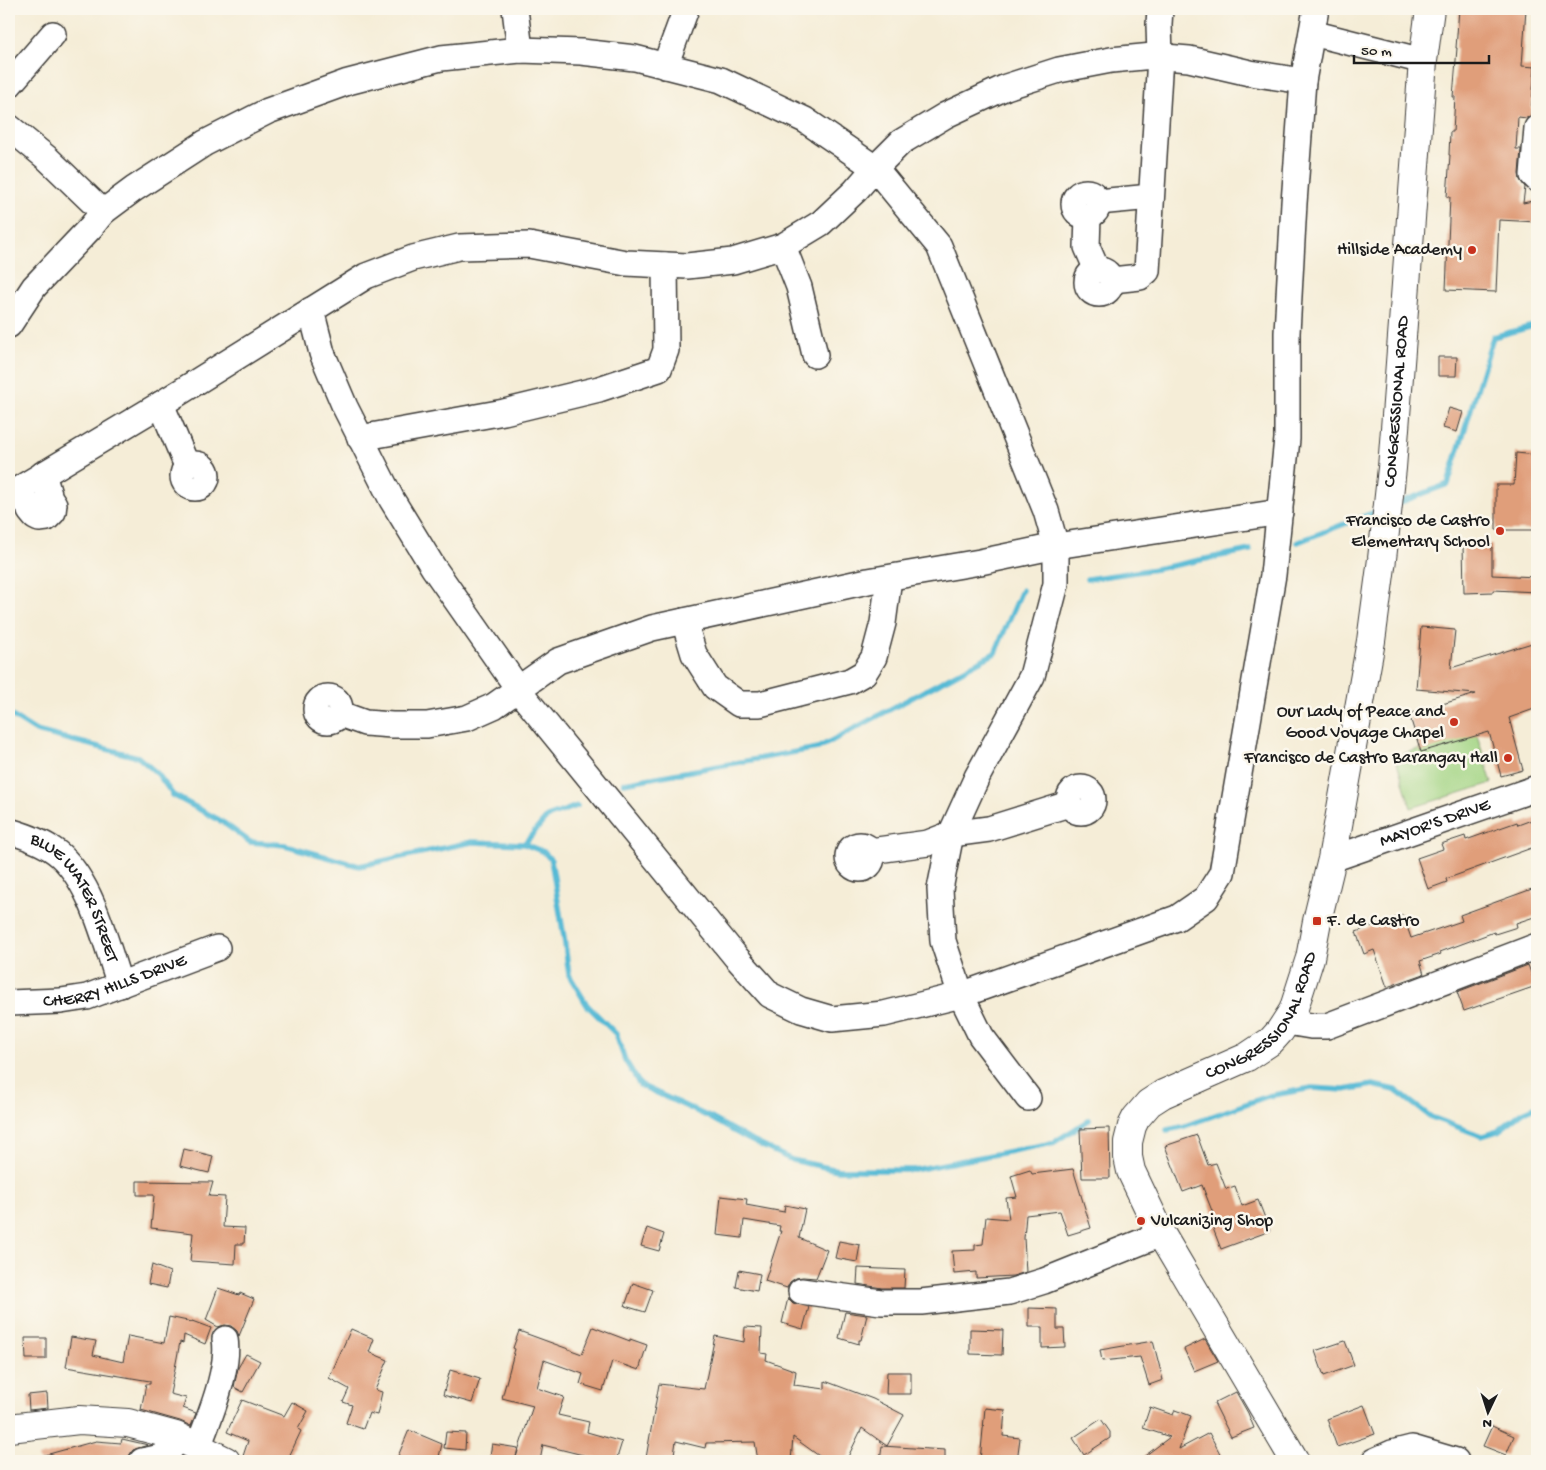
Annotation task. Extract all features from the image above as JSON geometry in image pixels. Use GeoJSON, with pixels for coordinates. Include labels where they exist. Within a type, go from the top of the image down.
{"type":"FeatureCollection","features":[{"type":"Feature","properties":{"kind":"main road","name":"CONGRESSIONAL ROAD"},"geometry":{"type":"LineString","coordinates":[[1295,1461],[1161,1234],[1131,1171],[1128,1157],[1128,1142],[1136,1118],[1149,1103],[1163,1094],[1247,1057],[1271,1040],[1287,1022],[1298,998],[1310,958],[1332,859],[1371,641],[1384,545],[1392,468],[1423,61],[1430,9]]}},
{"type":"Feature","properties":{"kind":"main road"},"geometry":{"type":"LineString","coordinates":[[9,1428],[79,1420],[128,1423],[187,1442],[226,1461]]}},
{"type":"Feature","properties":{"kind":"street"},"geometry":{"type":"LineString","coordinates":[[515,9],[520,50]]}},
{"type":"Feature","properties":{"kind":"street"},"geometry":{"type":"LineString","coordinates":[[665,66],[686,9]]}},
{"type":"Feature","properties":{"kind":"street"},"geometry":{"type":"LineString","coordinates":[[1151,197],[1093,209],[1087,247],[1104,275],[1140,277],[1147,271],[1160,57],[1160,9]]}},
{"type":"Feature","properties":{"kind":"street"},"geometry":{"type":"LineString","coordinates":[[311,310],[322,353],[360,438],[392,500],[433,567],[517,688],[718,935],[770,995],[802,1010],[832,1018],[884,1014],[961,995],[1177,918],[1206,898],[1222,873],[1273,575],[1280,512],[1287,439],[1287,333],[1294,203],[1303,81],[1314,21],[1423,61]]}},
{"type":"Feature","properties":{"kind":"street"},"geometry":{"type":"LineString","coordinates":[[9,85],[53,34]]}},
{"type":"Feature","properties":{"kind":"street"},"geometry":{"type":"LineString","coordinates":[[9,325],[34,287],[103,212],[205,143],[268,111],[348,82],[442,58],[520,50],[581,52],[636,58],[720,80],[805,120],[875,168],[939,246],[1046,511],[1056,546],[1056,584],[1032,676],[977,777],[951,834],[940,889],[943,941],[961,995],[981,1036],[1028,1098]]}},
{"type":"Feature","properties":{"kind":"street"},"geometry":{"type":"LineString","coordinates":[[43,474],[50,498],[54,504],[53,512],[48,518],[39,519],[30,511],[29,506],[12,492],[161,404],[366,276],[414,258],[459,247],[529,245],[626,263],[687,266],[733,261],[783,246],[822,223],[901,142],[946,115],[1006,87],[1076,66],[1111,60],[1160,57],[1189,59],[1250,73],[1303,81]]}},
{"type":"Feature","properties":{"kind":"street"},"geometry":{"type":"LineString","coordinates":[[9,127],[48,159],[103,212]]}},
{"type":"Feature","properties":{"kind":"street"},"geometry":{"type":"LineString","coordinates":[[1537,128],[1533,175],[1537,179]]}},
{"type":"Feature","properties":{"kind":"street"},"geometry":{"type":"LineString","coordinates":[[783,246],[799,287],[815,355]]}},
{"type":"Feature","properties":{"kind":"street"},"geometry":{"type":"LineString","coordinates":[[360,438],[504,412],[599,389],[659,369],[666,350],[665,265]]}},
{"type":"Feature","properties":{"kind":"street"},"geometry":{"type":"LineString","coordinates":[[161,404],[187,466]]}},
{"type":"Feature","properties":{"kind":"street"},"geometry":{"type":"LineString","coordinates":[[340,714],[365,724],[427,725],[467,718],[494,706],[558,661],[652,628],[889,578],[1056,546],[1280,512]]}},
{"type":"Feature","properties":{"kind":"street"},"geometry":{"type":"LineString","coordinates":[[684,621],[694,654],[715,687],[739,704],[760,704],[850,682],[864,673],[874,657],[883,623],[889,578]]}},
{"type":"Feature","properties":{"kind":"street","name":"MAYOR'S DRIVE"},"geometry":{"type":"LineString","coordinates":[[1332,859],[1537,788]]}},
{"type":"Feature","properties":{"kind":"street"},"geometry":{"type":"LineString","coordinates":[[870,851],[928,843],[951,834],[989,829],[1069,804]]}},
{"type":"Feature","properties":{"kind":"street","name":"BLUE WATER STREET"},"geometry":{"type":"LineString","coordinates":[[9,830],[40,843],[60,855],[79,877],[93,907],[120,985]]}},
{"type":"Feature","properties":{"kind":"street"},"geometry":{"type":"LineString","coordinates":[[1287,1022],[1311,1026],[1327,1026],[1537,946]]}},
{"type":"Feature","properties":{"kind":"street","name":"CHERRY HILLS DRIVE"},"geometry":{"type":"LineString","coordinates":[[9,1002],[61,1001],[87,998],[217,948]]}},
{"type":"Feature","properties":{"kind":"street"},"geometry":{"type":"LineString","coordinates":[[801,1291],[881,1302],[922,1302],[1009,1292],[1044,1281],[1161,1234]]}},
{"type":"Feature","properties":{"kind":"street"},"geometry":{"type":"LineString","coordinates":[[142,1461],[161,1457],[169,1453],[173,1447],[187,1442],[223,1372],[226,1357],[224,1339]]}},
{"type":"Feature","properties":{"kind":"street"},"geometry":{"type":"LineString","coordinates":[[1374,1461],[1392,1453],[1412,1448],[1456,1461]]}},
{"type":"Feature","properties":{"kind":"green space"},"geometry":{"type":"Polygon","coordinates":[[[1476,732],[1492,783],[1411,808],[1395,756],[1476,732]]]}},
{"type":"Feature","properties":{"kind":"building"},"geometry":{"type":"Polygon","coordinates":[[[1459,9],[1526,9],[1522,66],[1535,67],[1531,115],[1527,118],[1518,117],[1516,149],[1521,149],[1519,174],[1520,180],[1525,187],[1523,203],[1537,200],[1537,222],[1499,220],[1496,292],[1446,290],[1450,197],[1447,197],[1450,132],[1453,132],[1455,97],[1453,97],[1459,9]]]}},
{"type":"Feature","properties":{"kind":"building"},"geometry":{"type":"Polygon","coordinates":[[[1438,357],[1457,357],[1456,376],[1438,376],[1438,357]]]}},
{"type":"Feature","properties":{"kind":"building"},"geometry":{"type":"Polygon","coordinates":[[[1449,408],[1463,412],[1457,432],[1443,428],[1449,408]]]}},
{"type":"Feature","properties":{"kind":"building"},"geometry":{"type":"Polygon","coordinates":[[[1516,453],[1537,455],[1537,530],[1496,530],[1496,485],[1514,485],[1516,453]]]}},
{"type":"Feature","properties":{"kind":"building"},"geometry":{"type":"Polygon","coordinates":[[[1463,544],[1492,544],[1492,575],[1537,577],[1537,592],[1493,590],[1493,592],[1464,593],[1463,544]]]}},
{"type":"Feature","properties":{"kind":"building"},"geometry":{"type":"Polygon","coordinates":[[[1421,627],[1455,630],[1451,668],[1532,643],[1537,658],[1537,708],[1509,718],[1523,770],[1501,776],[1489,732],[1421,752],[1409,714],[1476,694],[1416,689],[1421,627]]]}},
{"type":"Feature","properties":{"kind":"building"},"geometry":{"type":"Polygon","coordinates":[[[1537,818],[1537,846],[1446,879],[1447,882],[1428,889],[1417,858],[1443,849],[1441,844],[1465,836],[1466,840],[1517,822],[1518,825],[1537,818]]]}},
{"type":"Feature","properties":{"kind":"building"},"geometry":{"type":"Polygon","coordinates":[[[1532,889],[1537,904],[1537,916],[1516,923],[1517,927],[1495,934],[1494,932],[1420,961],[1424,974],[1387,987],[1374,950],[1364,954],[1356,932],[1403,915],[1411,938],[1462,921],[1460,915],[1532,889]]]}},
{"type":"Feature","properties":{"kind":"building"},"geometry":{"type":"Polygon","coordinates":[[[1528,965],[1536,986],[1464,1011],[1457,992],[1528,965]]]}},
{"type":"Feature","properties":{"kind":"building"},"geometry":{"type":"Polygon","coordinates":[[[1109,1128],[1110,1178],[1082,1178],[1080,1129],[1109,1128]]]}},
{"type":"Feature","properties":{"kind":"building"},"geometry":{"type":"Polygon","coordinates":[[[1197,1135],[1208,1165],[1216,1163],[1226,1189],[1235,1186],[1242,1206],[1258,1200],[1270,1231],[1221,1249],[1209,1218],[1214,1216],[1202,1185],[1183,1192],[1165,1146],[1197,1135]]]}},
{"type":"Feature","properties":{"kind":"building"},"geometry":{"type":"Polygon","coordinates":[[[184,1149],[213,1156],[209,1173],[180,1166],[184,1149]]]}},
{"type":"Feature","properties":{"kind":"building"},"geometry":{"type":"Polygon","coordinates":[[[1073,1169],[1091,1228],[1068,1235],[1060,1211],[1026,1215],[1024,1238],[1026,1272],[1013,1276],[976,1278],[976,1272],[954,1274],[952,1251],[975,1250],[975,1245],[983,1244],[986,1217],[1009,1219],[1006,1198],[1017,1197],[1011,1176],[1030,1170],[1032,1174],[1073,1169]]]}},
{"type":"Feature","properties":{"kind":"building"},"geometry":{"type":"Polygon","coordinates":[[[137,1181],[213,1182],[209,1196],[225,1197],[223,1227],[245,1228],[244,1244],[236,1244],[235,1264],[190,1261],[193,1233],[151,1228],[154,1195],[137,1195],[137,1181]]]}},
{"type":"Feature","properties":{"kind":"building"},"geometry":{"type":"Polygon","coordinates":[[[721,1196],[747,1199],[746,1205],[784,1212],[785,1205],[805,1209],[799,1238],[827,1250],[816,1278],[796,1278],[790,1282],[787,1288],[765,1281],[781,1231],[779,1231],[780,1226],[744,1220],[742,1238],[717,1235],[721,1196]]]}},
{"type":"Feature","properties":{"kind":"building"},"geometry":{"type":"Polygon","coordinates":[[[647,1228],[664,1234],[659,1251],[641,1246],[647,1228]]]}},
{"type":"Feature","properties":{"kind":"building"},"geometry":{"type":"Polygon","coordinates":[[[839,1241],[860,1245],[857,1262],[835,1258],[839,1241]]]}},
{"type":"Feature","properties":{"kind":"building"},"geometry":{"type":"Polygon","coordinates":[[[152,1265],[170,1272],[167,1288],[148,1284],[152,1265]]]}},
{"type":"Feature","properties":{"kind":"building"},"geometry":{"type":"Polygon","coordinates":[[[858,1268],[905,1270],[904,1288],[882,1288],[857,1284],[858,1268]]]}},
{"type":"Feature","properties":{"kind":"building"},"geometry":{"type":"Polygon","coordinates":[[[739,1270],[760,1274],[757,1291],[736,1287],[739,1270]]]}},
{"type":"Feature","properties":{"kind":"building"},"geometry":{"type":"Polygon","coordinates":[[[633,1283],[653,1290],[645,1312],[625,1306],[633,1283]]]}},
{"type":"Feature","properties":{"kind":"building"},"geometry":{"type":"Polygon","coordinates":[[[218,1288],[239,1295],[240,1293],[254,1299],[239,1336],[237,1331],[231,1326],[218,1327],[206,1320],[218,1288]]]}},
{"type":"Feature","properties":{"kind":"building"},"geometry":{"type":"Polygon","coordinates":[[[788,1298],[793,1303],[809,1307],[803,1329],[782,1323],[788,1298]]]}},
{"type":"Feature","properties":{"kind":"building"},"geometry":{"type":"Polygon","coordinates":[[[1029,1308],[1057,1309],[1057,1329],[1064,1329],[1065,1347],[1042,1348],[1042,1327],[1029,1327],[1029,1308]]]}},
{"type":"Feature","properties":{"kind":"building"},"geometry":{"type":"Polygon","coordinates":[[[845,1312],[867,1315],[859,1344],[839,1338],[845,1312]]]}},
{"type":"Feature","properties":{"kind":"building"},"geometry":{"type":"Polygon","coordinates":[[[169,1317],[192,1321],[211,1328],[205,1344],[184,1335],[183,1343],[180,1342],[170,1394],[186,1398],[183,1408],[196,1413],[191,1426],[141,1410],[146,1384],[150,1384],[150,1381],[66,1367],[71,1337],[96,1341],[93,1355],[123,1362],[128,1336],[164,1343],[169,1317]]]}},
{"type":"Feature","properties":{"kind":"building"},"geometry":{"type":"Polygon","coordinates":[[[593,1327],[630,1341],[630,1339],[647,1345],[639,1370],[612,1361],[603,1391],[580,1384],[583,1374],[544,1360],[537,1388],[564,1397],[558,1415],[589,1422],[587,1432],[622,1442],[616,1461],[607,1461],[543,1445],[540,1461],[516,1458],[515,1461],[489,1461],[492,1444],[518,1448],[516,1457],[533,1406],[502,1398],[515,1349],[513,1348],[519,1331],[582,1354],[593,1327]]]}},
{"type":"Feature","properties":{"kind":"building"},"geometry":{"type":"Polygon","coordinates":[[[745,1327],[762,1328],[761,1353],[767,1354],[766,1360],[796,1371],[794,1385],[825,1389],[825,1381],[873,1399],[904,1415],[887,1446],[862,1428],[846,1461],[826,1461],[793,1437],[791,1461],[758,1461],[755,1442],[706,1443],[705,1448],[676,1441],[673,1461],[646,1458],[659,1384],[704,1389],[715,1336],[744,1342],[745,1327]]]}},
{"type":"Feature","properties":{"kind":"building"},"geometry":{"type":"Polygon","coordinates":[[[351,1329],[374,1339],[369,1352],[388,1360],[375,1390],[382,1392],[377,1415],[369,1413],[363,1429],[346,1423],[352,1405],[343,1402],[349,1389],[329,1378],[351,1329]]]}},
{"type":"Feature","properties":{"kind":"building"},"geometry":{"type":"Polygon","coordinates":[[[970,1329],[1003,1330],[1002,1355],[970,1354],[970,1329]]]}},
{"type":"Feature","properties":{"kind":"building"},"geometry":{"type":"Polygon","coordinates":[[[25,1338],[46,1338],[46,1359],[26,1359],[25,1338]]]}},
{"type":"Feature","properties":{"kind":"building"},"geometry":{"type":"Polygon","coordinates":[[[1205,1339],[1218,1361],[1194,1371],[1184,1349],[1205,1339]]]}},
{"type":"Feature","properties":{"kind":"building"},"geometry":{"type":"Polygon","coordinates":[[[1153,1341],[1163,1380],[1149,1385],[1140,1357],[1102,1361],[1100,1350],[1153,1341]]]}},
{"type":"Feature","properties":{"kind":"building"},"geometry":{"type":"Polygon","coordinates":[[[1345,1341],[1354,1365],[1324,1376],[1315,1351],[1345,1341]]]}},
{"type":"Feature","properties":{"kind":"building"},"geometry":{"type":"Polygon","coordinates":[[[246,1354],[260,1361],[243,1392],[234,1387],[238,1368],[246,1354]]]}},
{"type":"Feature","properties":{"kind":"building"},"geometry":{"type":"Polygon","coordinates":[[[450,1370],[480,1379],[472,1403],[443,1395],[450,1370]]]}},
{"type":"Feature","properties":{"kind":"building"},"geometry":{"type":"Polygon","coordinates":[[[887,1372],[911,1372],[911,1394],[886,1394],[887,1372]]]}},
{"type":"Feature","properties":{"kind":"building"},"geometry":{"type":"Polygon","coordinates":[[[1236,1392],[1254,1428],[1231,1437],[1214,1403],[1236,1392]]]}},
{"type":"Feature","properties":{"kind":"building"},"geometry":{"type":"Polygon","coordinates":[[[47,1393],[48,1408],[29,1410],[28,1395],[47,1393]]]}},
{"type":"Feature","properties":{"kind":"building"},"geometry":{"type":"Polygon","coordinates":[[[242,1400],[284,1416],[292,1402],[308,1411],[298,1429],[301,1431],[287,1461],[259,1461],[243,1456],[248,1441],[227,1432],[242,1400]]]}},
{"type":"Feature","properties":{"kind":"building"},"geometry":{"type":"Polygon","coordinates":[[[1364,1405],[1375,1434],[1337,1447],[1327,1419],[1364,1405]]]}},
{"type":"Feature","properties":{"kind":"building"},"geometry":{"type":"Polygon","coordinates":[[[1150,1407],[1173,1415],[1175,1410],[1191,1416],[1179,1449],[1209,1433],[1224,1461],[1138,1461],[1170,1437],[1143,1428],[1150,1407]]]}},
{"type":"Feature","properties":{"kind":"building"},"geometry":{"type":"Polygon","coordinates":[[[985,1408],[1005,1410],[1003,1436],[1020,1438],[1017,1461],[980,1461],[985,1408]]]}},
{"type":"Feature","properties":{"kind":"building"},"geometry":{"type":"Polygon","coordinates":[[[1101,1419],[1110,1432],[1110,1438],[1084,1455],[1073,1438],[1101,1419]]]}},
{"type":"Feature","properties":{"kind":"building"},"geometry":{"type":"Polygon","coordinates":[[[1492,1426],[1514,1436],[1506,1455],[1483,1446],[1492,1426]]]}},
{"type":"Feature","properties":{"kind":"building"},"geometry":{"type":"Polygon","coordinates":[[[409,1430],[442,1444],[438,1461],[396,1461],[409,1430]]]}},
{"type":"Feature","properties":{"kind":"building"},"geometry":{"type":"Polygon","coordinates":[[[446,1432],[466,1433],[465,1450],[444,1448],[446,1432]]]}},
{"type":"Feature","properties":{"kind":"building"},"geometry":{"type":"Polygon","coordinates":[[[122,1439],[148,1445],[133,1450],[128,1461],[39,1461],[38,1457],[96,1441],[121,1443],[122,1439]]]}},
{"type":"Feature","properties":{"kind":"building"},"geometry":{"type":"Polygon","coordinates":[[[882,1446],[945,1450],[945,1461],[880,1461],[882,1446]]]}},
{"type":"Feature","properties":{"kind":"waterway"},"geometry":{"type":"LineString","coordinates":[[1396,504],[1448,484],[1493,337],[1537,325]]}},
{"type":"Feature","properties":{"kind":"waterway"},"geometry":{"type":"LineString","coordinates":[[1298,542],[1380,510]]}},
{"type":"Feature","properties":{"kind":"waterway"},"geometry":{"type":"LineString","coordinates":[[1087,579],[1156,569],[1250,550]]}},
{"type":"Feature","properties":{"kind":"waterway"},"geometry":{"type":"LineString","coordinates":[[624,783],[818,748],[995,653],[1022,590]]}},
{"type":"Feature","properties":{"kind":"waterway"},"geometry":{"type":"LineString","coordinates":[[9,714],[36,731],[138,757],[158,774],[173,795],[221,821],[250,842],[285,845],[359,866],[472,842],[524,844],[544,852],[551,860],[569,975],[587,1005],[616,1034],[625,1060],[640,1085],[711,1118],[748,1139],[792,1160],[838,1170],[914,1170],[1053,1143],[1089,1120]]}},
{"type":"Feature","properties":{"kind":"waterway"},"geometry":{"type":"LineString","coordinates":[[524,844],[547,817],[577,806]]}},
{"type":"Feature","properties":{"kind":"waterway"},"geometry":{"type":"LineString","coordinates":[[1167,1130],[1182,1127],[1268,1096],[1312,1088],[1344,1090],[1373,1085],[1395,1090],[1431,1117],[1482,1136],[1498,1131],[1523,1112],[1537,1106]]}},
{"type":"Feature","properties":{"kind":"place","name":"Hillside Academy"},"geometry":{"type":"Point","coordinates":[1472,250]}},
{"type":"Feature","properties":{"kind":"place","name":"Francisco de Castro Elementary School"},"geometry":{"type":"Point","coordinates":[1500,531]}},
{"type":"Feature","properties":{"kind":"place","name":"Our Lady of Peace and Good Voyage Chapel"},"geometry":{"type":"Point","coordinates":[1454,722]}},
{"type":"Feature","properties":{"kind":"place","name":"Francisco de Castro Barangay Hall"},"geometry":{"type":"Point","coordinates":[1508,758]}},
{"type":"Feature","properties":{"kind":"place","name":"F. de Castro"},"geometry":{"type":"Point","coordinates":[1317,921]}},
{"type":"Feature","properties":{"kind":"place","name":"Vulcanizing Shop"},"geometry":{"type":"Point","coordinates":[1141,1221]}}]}
